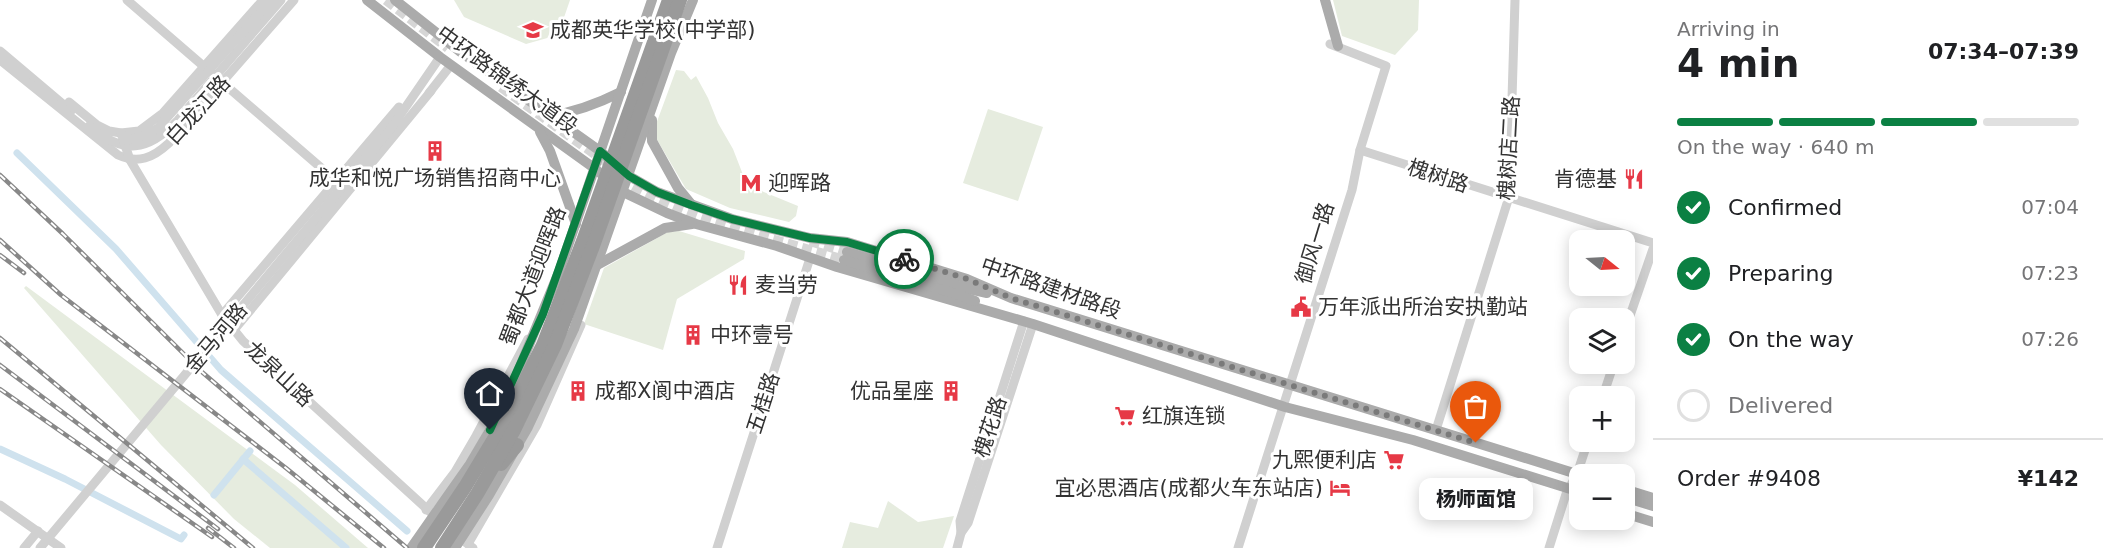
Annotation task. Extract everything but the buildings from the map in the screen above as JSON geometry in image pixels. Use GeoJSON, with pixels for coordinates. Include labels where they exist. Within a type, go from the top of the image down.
{"type":"FeatureCollection","features":[{"type":"Feature","properties":{"kind":"highway"},"geometry":{"type":"LineString","coordinates":[[442,548],[543,345],[583,241],[669,0]]}},
{"type":"Feature","properties":{"kind":"highway"},"geometry":{"type":"LineString","coordinates":[[471,490],[514,430],[555,345],[593,246],[680,0]]}},
{"type":"Feature","properties":{"kind":"highway"},"geometry":{"type":"LineString","coordinates":[[454,548],[490,430]]}},
{"type":"Feature","properties":{"kind":"highway"},"geometry":{"type":"LineString","coordinates":[[412,548],[517,445]]}},
{"type":"Feature","properties":{"kind":"highway"},"geometry":{"type":"LineString","coordinates":[[424,548],[451,509]]}},
{"type":"Feature","properties":{"kind":"main road","name":"中环路锦绣大道段"},"geometry":{"type":"LineString","coordinates":[[367,0],[623,192]]}},
{"type":"Feature","properties":{"kind":"main road","name":"中环路锦绣大道段"},"geometry":{"type":"LineString","coordinates":[[395,0],[462,53],[600,151],[629,176]]}},
{"type":"Feature","properties":{"kind":"main road","name":"蜀都大道迎晖路"},"geometry":{"type":"LineString","coordinates":[[412,548],[454,488],[490,430],[543,314],[652,0]]}},
{"type":"Feature","properties":{"kind":"main road"},"geometry":{"type":"LineString","coordinates":[[454,548],[528,427],[574,329],[671,53],[693,0]]}},
{"type":"Feature","properties":{"kind":"main road"},"geometry":{"type":"LineString","coordinates":[[1318,0],[1334,45]]}},
{"type":"Feature","properties":{"kind":"main road"},"geometry":{"type":"LineString","coordinates":[[1325,0],[1334,45]]}},
{"type":"Feature","properties":{"kind":"main road"},"geometry":{"type":"LineString","coordinates":[[550,116],[568,113],[621,92]]}},
{"type":"Feature","properties":{"kind":"main road"},"geometry":{"type":"LineString","coordinates":[[651,112],[652,141],[678,188],[691,205]]}},
{"type":"Feature","properties":{"kind":"main road"},"geometry":{"type":"LineString","coordinates":[[539,129],[550,151],[576,224]]}},
{"type":"Feature","properties":{"kind":"main road","name":"中环路建材路段"},"geometry":{"type":"LineString","coordinates":[[629,176],[657,192],[732,219],[810,238],[847,242],[967,279],[1011,298],[1358,406]]}},
{"type":"Feature","properties":{"kind":"main road","name":"中环路建材路段"},"geometry":{"type":"LineString","coordinates":[[623,192],[696,224],[777,246],[810,258],[1006,316],[1285,407],[1356,426]]}},
{"type":"Feature","properties":{"kind":"main road"},"geometry":{"type":"LineString","coordinates":[[597,265],[666,228],[696,224]]}},
{"type":"Feature","properties":{"kind":"main road"},"geometry":{"type":"LineString","coordinates":[[1006,316],[962,296],[845,256],[1011,298]]}},
{"type":"Feature","properties":{"kind":"main road"},"geometry":{"type":"LineString","coordinates":[[1358,406],[1569,474]]}},
{"type":"Feature","properties":{"kind":"main road"},"geometry":{"type":"LineString","coordinates":[[1358,406],[1414,435],[1569,488]]}},
{"type":"Feature","properties":{"kind":"main road"},"geometry":{"type":"LineString","coordinates":[[1356,426],[1414,435],[1569,474]]}},
{"type":"Feature","properties":{"kind":"main road"},"geometry":{"type":"LineString","coordinates":[[1356,426],[1569,496]]}},
{"type":"Feature","properties":{"kind":"main road"},"geometry":{"type":"LineString","coordinates":[[1635,492],[1653,498]]}},
{"type":"Feature","properties":{"kind":"main road"},"geometry":{"type":"LineString","coordinates":[[1635,500],[1653,506]]}},
{"type":"Feature","properties":{"kind":"main road"},"geometry":{"type":"LineString","coordinates":[[1635,509],[1653,514]]}},
{"type":"Feature","properties":{"kind":"main road"},"geometry":{"type":"LineString","coordinates":[[1635,516],[1653,522]]}},
{"type":"Feature","properties":{"kind":"street"},"geometry":{"type":"LineString","coordinates":[[127,0],[348,191]]}},
{"type":"Feature","properties":{"kind":"street","name":"白龙江路"},"geometry":{"type":"LineString","coordinates":[[121,133],[139,130],[149,125],[170,105],[263,0]]}},
{"type":"Feature","properties":{"kind":"street"},"geometry":{"type":"LineString","coordinates":[[96,131],[119,140],[133,140],[146,136],[158,128],[272,0]]}},
{"type":"Feature","properties":{"kind":"street"},"geometry":{"type":"LineString","coordinates":[[0,51],[96,131],[110,140],[131,146],[142,146],[160,137],[178,120],[281,0]]}},
{"type":"Feature","properties":{"kind":"street","name":"白龙江路"},"geometry":{"type":"LineString","coordinates":[[130,160],[146,159],[158,154],[294,0]]}},
{"type":"Feature","properties":{"kind":"street","name":"槐树店二路"},"geometry":{"type":"LineString","coordinates":[[1436,430],[1509,197],[1515,0]]}},
{"type":"Feature","properties":{"kind":"street"},"geometry":{"type":"LineString","coordinates":[[638,42],[640,58],[650,64],[659,64],[671,53]]}},
{"type":"Feature","properties":{"kind":"street"},"geometry":{"type":"LineString","coordinates":[[0,44],[97,126],[121,133]]}},
{"type":"Feature","properties":{"kind":"street","name":"御风一路"},"geometry":{"type":"LineString","coordinates":[[1238,548],[1285,407],[1352,190],[1360,150],[1386,66],[1334,45]]}},
{"type":"Feature","properties":{"kind":"street"},"geometry":{"type":"LineString","coordinates":[[392,127],[440,57]]}},
{"type":"Feature","properties":{"kind":"street"},"geometry":{"type":"LineString","coordinates":[[0,60],[102,144],[130,160]]}},
{"type":"Feature","properties":{"kind":"street"},"geometry":{"type":"LineString","coordinates":[[234,330],[451,65]]}},
{"type":"Feature","properties":{"kind":"street"},"geometry":{"type":"LineString","coordinates":[[222,315],[426,76]]}},
{"type":"Feature","properties":{"kind":"street"},"geometry":{"type":"LineString","coordinates":[[392,127],[431,91]]}},
{"type":"Feature","properties":{"kind":"street","name":"金马河路"},"geometry":{"type":"LineString","coordinates":[[40,548],[392,127]]}},
{"type":"Feature","properties":{"kind":"street","name":"龙泉山路"},"geometry":{"type":"LineString","coordinates":[[121,133],[130,160],[222,315],[243,341],[426,510],[471,546]]}},
{"type":"Feature","properties":{"kind":"street","name":"槐树路"},"geometry":{"type":"LineString","coordinates":[[1360,150],[1653,243]]}},
{"type":"Feature","properties":{"kind":"street"},"geometry":{"type":"LineString","coordinates":[[1633,308],[1653,249]]}},
{"type":"Feature","properties":{"kind":"street","name":"五桂路"},"geometry":{"type":"LineString","coordinates":[[717,548],[810,258]]}},
{"type":"Feature","properties":{"kind":"street"},"geometry":{"type":"LineString","coordinates":[[471,546],[547,403],[578,333],[591,284],[590,274],[580,264],[565,266],[559,272]]}},
{"type":"Feature","properties":{"kind":"street"},"geometry":{"type":"LineString","coordinates":[[426,510],[455,472],[490,413],[521,350],[543,314]]}},
{"type":"Feature","properties":{"kind":"street","name":"槐花路"},"geometry":{"type":"LineString","coordinates":[[957,548],[961,533],[960,521],[1028,323]]}},
{"type":"Feature","properties":{"kind":"street"},"geometry":{"type":"LineString","coordinates":[[1549,548],[1569,491]]}},
{"type":"Feature","properties":{"kind":"street"},"geometry":{"type":"LineString","coordinates":[[0,505],[59,547]]}},
{"type":"Feature","properties":{"kind":"street"},"geometry":{"type":"LineString","coordinates":[[24,548],[38,531]]}},
{"type":"Feature","properties":{"kind":"shaded area","name":"成都英华学校(中学部)"},"geometry":{"type":"Polygon","coordinates":[[[454,0],[570,0],[558,35],[526,44],[464,17],[454,0]]]}},
{"type":"Feature","properties":{"kind":"shaded area"},"geometry":{"type":"Polygon","coordinates":[[[1333,0],[1419,0],[1418,30],[1395,55],[1342,36],[1333,0]]]}},
{"type":"Feature","properties":{"kind":"shaded area"},"geometry":{"type":"Polygon","coordinates":[[[676,70],[684,71],[691,80],[696,76],[733,149],[747,185],[798,206],[796,216],[789,222],[730,208],[686,189],[656,138],[655,127],[676,70]]]}},
{"type":"Feature","properties":{"kind":"shaded area"},"geometry":{"type":"Polygon","coordinates":[[[988,109],[1043,127],[1018,201],[963,183],[988,109]]]}},
{"type":"Feature","properties":{"kind":"shaded area"},"geometry":{"type":"Polygon","coordinates":[[[679,231],[745,251],[744,259],[677,299],[663,350],[584,324],[604,268],[668,232],[679,231]]]}},
{"type":"Feature","properties":{"kind":"shaded area"},"geometry":{"type":"Polygon","coordinates":[[[26,286],[295,485],[368,548],[270,548],[234,519],[161,445],[24,288],[26,286]]]}},
{"type":"Feature","properties":{"kind":"shaded area"},"geometry":{"type":"Polygon","coordinates":[[[888,501],[918,522],[954,516],[943,548],[842,548],[850,522],[878,528],[888,501]]]}},
{"type":"Feature","properties":{"kind":"waterway"},"geometry":{"type":"LineString","coordinates":[[17,153],[116,249],[221,370],[407,531]]}},
{"type":"Feature","properties":{"kind":"waterway"},"geometry":{"type":"LineString","coordinates":[[0,449],[65,479],[181,539],[184,535]]}},
{"type":"Feature","properties":{"kind":"waterway"},"geometry":{"type":"LineString","coordinates":[[214,495],[250,451]]}},
{"type":"Feature","properties":{"kind":"waterway"},"geometry":{"type":"LineString","coordinates":[[243,459],[346,548]]}},
{"type":"Feature","properties":{"kind":"tunnel"},"geometry":{"type":"LineString","coordinates":[[386,0],[448,48]]}},
{"type":"Feature","properties":{"kind":"tunnel"},"geometry":{"type":"LineString","coordinates":[[501,87],[606,162]]}},
{"type":"Feature","properties":{"kind":"tunnel"},"geometry":{"type":"LineString","coordinates":[[620,179],[673,206],[701,217],[844,260]]}},
{"type":"Feature","properties":{"kind":"tunnel"},"geometry":{"type":"LineString","coordinates":[[810,241],[847,252]]}},
{"type":"Feature","properties":{"kind":"railway"},"geometry":{"type":"LineString","coordinates":[[0,175],[202,372],[407,548]]}},
{"type":"Feature","properties":{"kind":"railway"},"geometry":{"type":"LineString","coordinates":[[0,240],[61,295],[286,468],[384,548]]}},
{"type":"Feature","properties":{"kind":"railway"},"geometry":{"type":"LineString","coordinates":[[0,255],[24,273]]}},
{"type":"Feature","properties":{"kind":"railway"},"geometry":{"type":"LineString","coordinates":[[0,338],[253,548]]}},
{"type":"Feature","properties":{"kind":"railway"},"geometry":{"type":"LineString","coordinates":[[0,365],[218,529]]}},
{"type":"Feature","properties":{"kind":"railway"},"geometry":{"type":"LineString","coordinates":[[0,389],[212,537]]}},
{"type":"Feature","properties":{"kind":"railway"},"geometry":{"type":"LineString","coordinates":[[208,528],[234,548]]}},
{"type":"Feature","properties":{"kind":"way so far"},"geometry":{"type":"LineString","coordinates":[[904,259],[967,279],[1011,298],[1476,443]]}},
{"type":"Feature","properties":{"kind":"place","name":"成都英华学校(中学部)"},"geometry":{"type":"Point","coordinates":[533,30]}},
{"type":"Feature","properties":{"kind":"place","name":"成华和悦广场销售招商中心"},"geometry":{"type":"Point","coordinates":[435,151]}},
{"type":"Feature","properties":{"kind":"place","name":"肯德基"},"geometry":{"type":"Point","coordinates":[1634,179]}},
{"type":"Feature","properties":{"kind":"place","name":"迎晖路"},"geometry":{"type":"Point","coordinates":[751,183]}},
{"type":"Feature","properties":{"kind":"place","name":"麦当劳"},"geometry":{"type":"Point","coordinates":[738,285]}},
{"type":"Feature","properties":{"kind":"place","name":"万年派出所治安执勤站"},"geometry":{"type":"Point","coordinates":[1301,307]}},
{"type":"Feature","properties":{"kind":"place","name":"中环壹号"},"geometry":{"type":"Point","coordinates":[693,335]}},
{"type":"Feature","properties":{"kind":"place","name":"成都X阆中酒店"},"geometry":{"type":"Point","coordinates":[578,391]}},
{"type":"Feature","properties":{"kind":"place","name":"优品星座"},"geometry":{"type":"Point","coordinates":[951,391]}},
{"type":"Feature","properties":{"kind":"place","name":"红旗连锁"},"geometry":{"type":"Point","coordinates":[1125,416]}},
{"type":"Feature","properties":{"kind":"place","name":"杨师面馆"},"geometry":{"type":"Point","coordinates":[1476,443]}},
{"type":"Feature","properties":{"kind":"place","name":"九熙便利店"},"geometry":{"type":"Point","coordinates":[1394,460]}},
{"type":"Feature","properties":{"kind":"place","name":"宜必思酒店(成都火车东站店)"},"geometry":{"type":"Point","coordinates":[1340,488]}},
{"type":"Feature","properties":{"kind":"route"},"geometry":{"type":"LineString","coordinates":[[490,430],[543,314],[600,151],[629,176],[657,192],[691,205],[732,219],[810,238],[847,242],[904,259]]}}]}
